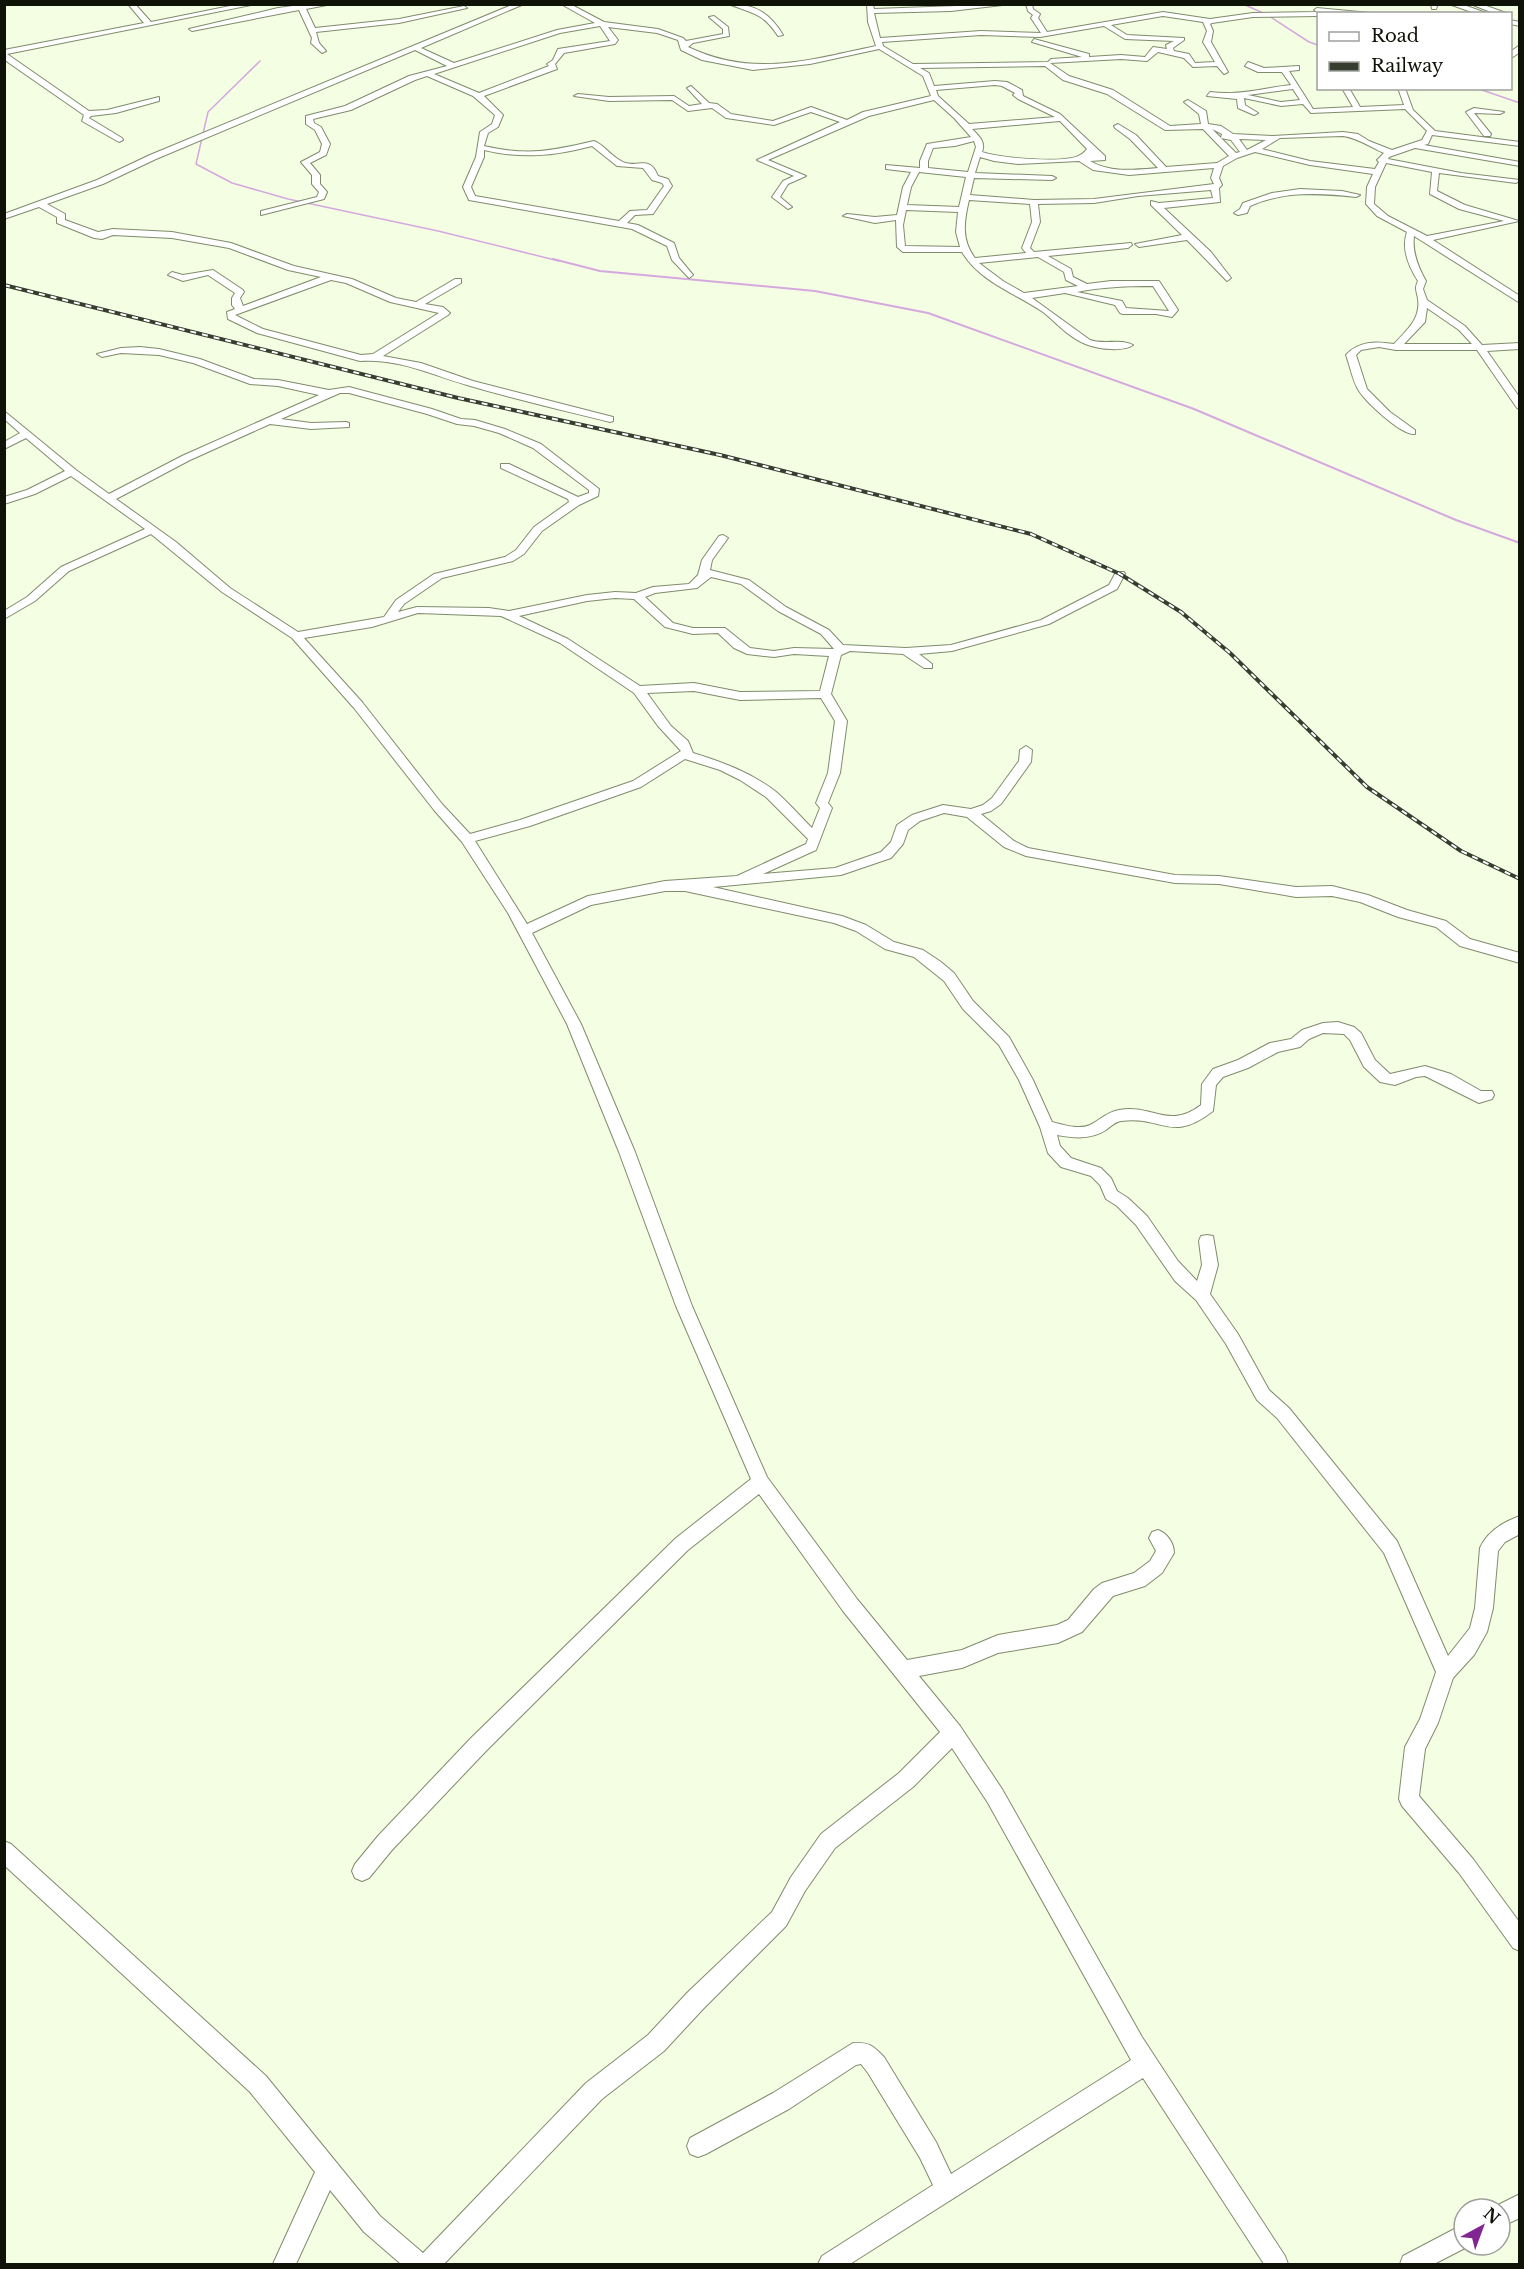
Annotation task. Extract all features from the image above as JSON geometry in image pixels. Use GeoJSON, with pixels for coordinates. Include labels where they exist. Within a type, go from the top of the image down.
{"type":"FeatureCollection","features":[{"type":"Feature","properties":{"kind":"street"},"geometry":{"type":"LineString","coordinates":[[131,4],[149,24]]}},
{"type":"Feature","properties":{"kind":"street"},"geometry":{"type":"LineString","coordinates":[[4,53],[253,4]]}},
{"type":"Feature","properties":{"kind":"street"},"geometry":{"type":"LineString","coordinates":[[178,19],[188,30],[278,10],[329,4]]}},
{"type":"Feature","properties":{"kind":"street"},"geometry":{"type":"LineString","coordinates":[[4,217],[100,182],[153,157],[521,4]]}},
{"type":"Feature","properties":{"kind":"street"},"geometry":{"type":"LineString","coordinates":[[479,95],[554,67],[551,64],[556,61],[561,51],[613,43],[614,40],[602,24],[564,4]]}},
{"type":"Feature","properties":{"kind":"street"},"geometry":{"type":"LineString","coordinates":[[732,4],[766,14],[775,24],[780,35]]}},
{"type":"Feature","properties":{"kind":"street"},"geometry":{"type":"LineString","coordinates":[[1008,4],[964,9],[871,8],[871,22],[880,44],[926,75],[933,92],[977,138],[980,147],[962,210],[960,239],[973,261],[996,280],[1051,313],[1087,343],[1128,345]]}},
{"type":"Feature","properties":{"kind":"street"},"geometry":{"type":"LineString","coordinates":[[1029,4],[1030,9],[1038,15],[1034,18],[1041,24],[1045,34]]}},
{"type":"Feature","properties":{"kind":"street"},"geometry":{"type":"LineString","coordinates":[[1452,4],[1478,12]]}},
{"type":"Feature","properties":{"kind":"street"},"geometry":{"type":"LineString","coordinates":[[1474,4],[1498,12]]}},
{"type":"Feature","properties":{"kind":"street"},"geometry":{"type":"LineString","coordinates":[[311,30],[399,21],[463,6],[480,21]]}},
{"type":"Feature","properties":{"kind":"street"},"geometry":{"type":"LineString","coordinates":[[302,8],[316,38],[315,43],[322,51]]}},
{"type":"Feature","properties":{"kind":"street"},"geometry":{"type":"LineString","coordinates":[[226,10],[236,12],[239,18]]}},
{"type":"Feature","properties":{"kind":"street"},"geometry":{"type":"LineString","coordinates":[[264,213],[320,199],[322,192],[316,184],[316,175],[305,162],[322,153],[326,144],[318,129],[310,124],[309,118],[348,108],[412,78],[559,31],[602,24],[658,31],[681,39],[685,45],[684,48],[699,56],[753,68],[810,62],[880,44],[980,33],[1045,34],[1169,14],[1210,21],[1317,11],[1334,12]]}},
{"type":"Feature","properties":{"kind":"street"},"geometry":{"type":"LineString","coordinates":[[685,45],[692,41],[727,35],[726,28],[712,17]]}},
{"type":"Feature","properties":{"kind":"street"},"geometry":{"type":"LineString","coordinates":[[1210,21],[1206,23],[1210,31],[1207,42],[1224,72]]}},
{"type":"Feature","properties":{"kind":"street"},"geometry":{"type":"LineString","coordinates":[[971,22],[980,33]]}},
{"type":"Feature","properties":{"kind":"street"},"geometry":{"type":"LineString","coordinates":[[1104,23],[1125,37],[1182,39],[1169,47],[1171,51]]}},
{"type":"Feature","properties":{"kind":"street"},"geometry":{"type":"LineString","coordinates":[[1062,32],[1073,25]]}},
{"type":"Feature","properties":{"kind":"street"},"geometry":{"type":"LineString","coordinates":[[1027,34],[1049,62],[1066,78],[1110,92],[1168,128],[1205,126],[1218,128],[1232,136],[1244,152]]}},
{"type":"Feature","properties":{"kind":"street"},"geometry":{"type":"LineString","coordinates":[[429,53],[432,45],[444,37]]}},
{"type":"Feature","properties":{"kind":"street"},"geometry":{"type":"LineString","coordinates":[[1034,40],[1100,59]]}},
{"type":"Feature","properties":{"kind":"street"},"geometry":{"type":"LineString","coordinates":[[416,48],[454,66]]}},
{"type":"Feature","properties":{"kind":"street"},"geometry":{"type":"LineString","coordinates":[[911,66],[1049,62],[1121,57],[1147,59],[1156,49],[1186,56],[1197,73]]}},
{"type":"Feature","properties":{"kind":"street"},"geometry":{"type":"LineString","coordinates":[[4,53],[23,71],[89,114],[98,114],[156,99]]}},
{"type":"Feature","properties":{"kind":"street"},"geometry":{"type":"LineString","coordinates":[[1193,65],[1220,64]]}},
{"type":"Feature","properties":{"kind":"street"},"geometry":{"type":"LineString","coordinates":[[1248,64],[1254,69],[1296,68]]}},
{"type":"Feature","properties":{"kind":"street"},"geometry":{"type":"LineString","coordinates":[[1284,69],[1311,111],[1407,107]]}},
{"type":"Feature","properties":{"kind":"street"},"geometry":{"type":"LineString","coordinates":[[428,74],[455,82],[479,95],[494,106],[499,115],[495,124],[484,132],[480,157],[467,187],[472,198],[635,227],[671,245],[675,258],[689,275]]}},
{"type":"Feature","properties":{"kind":"street"},"geometry":{"type":"LineString","coordinates":[[788,207],[777,197],[781,186],[787,180],[802,176],[760,160],[866,114],[933,92],[1000,83],[1019,92],[1017,95],[1020,98],[1041,105],[1060,118],[1102,158],[1039,163],[1003,161],[978,153]]}},
{"type":"Feature","properties":{"kind":"street"},"geometry":{"type":"LineString","coordinates":[[1225,86],[1201,99],[1198,104],[1187,104],[1203,113],[1205,126],[1234,156]]}},
{"type":"Feature","properties":{"kind":"street"},"geometry":{"type":"LineString","coordinates":[[1242,96],[1256,90],[1309,87]]}},
{"type":"Feature","properties":{"kind":"street"},"geometry":{"type":"LineString","coordinates":[[691,88],[707,105]]}},
{"type":"Feature","properties":{"kind":"street"},"geometry":{"type":"LineString","coordinates":[[1347,90],[1358,110]]}},
{"type":"Feature","properties":{"kind":"street"},"geometry":{"type":"LineString","coordinates":[[1402,90],[1406,95],[1407,107],[1430,132],[1520,144]]}},
{"type":"Feature","properties":{"kind":"street"},"geometry":{"type":"LineString","coordinates":[[1210,94],[1242,96],[1281,104],[1304,102]]}},
{"type":"Feature","properties":{"kind":"street"},"geometry":{"type":"LineString","coordinates":[[579,96],[609,99],[674,98],[687,108],[714,106],[729,116],[774,123],[807,109],[846,122]]}},
{"type":"Feature","properties":{"kind":"street"},"geometry":{"type":"LineString","coordinates":[[1242,96],[1241,106],[1254,113]]}},
{"type":"Feature","properties":{"kind":"street"},"geometry":{"type":"LineString","coordinates":[[1339,127],[1341,110]]}},
{"type":"Feature","properties":{"kind":"street"},"geometry":{"type":"LineString","coordinates":[[1487,134],[1470,112],[1474,110],[1500,112]]}},
{"type":"Feature","properties":{"kind":"street"},"geometry":{"type":"LineString","coordinates":[[89,114],[85,119],[119,140]]}},
{"type":"Feature","properties":{"kind":"street"},"geometry":{"type":"LineString","coordinates":[[966,127],[1060,118]]}},
{"type":"Feature","properties":{"kind":"street"},"geometry":{"type":"LineString","coordinates":[[1118,126],[1133,137],[1163,169]]}},
{"type":"Feature","properties":{"kind":"street"},"geometry":{"type":"LineString","coordinates":[[1215,136],[1275,138],[1339,127],[1358,136],[1366,143],[1389,152],[1420,147],[1520,164]]}},
{"type":"Feature","properties":{"kind":"street"},"geometry":{"type":"LineString","coordinates":[[1430,132],[1520,136]]}},
{"type":"Feature","properties":{"kind":"street"},"geometry":{"type":"LineString","coordinates":[[1420,147],[1430,132]]}},
{"type":"Feature","properties":{"kind":"street"},"geometry":{"type":"LineString","coordinates":[[965,249],[903,249],[899,225],[908,187],[920,170],[930,146],[955,144],[977,138]]}},
{"type":"Feature","properties":{"kind":"street"},"geometry":{"type":"LineString","coordinates":[[967,197],[1034,202],[1082,201],[1137,185],[1163,169],[1220,165],[1234,156],[1256,150],[1275,138]]}},
{"type":"Feature","properties":{"kind":"street"},"geometry":{"type":"LineString","coordinates":[[1498,141],[1520,154]]}},
{"type":"Feature","properties":{"kind":"street"},"geometry":{"type":"LineString","coordinates":[[480,147],[508,154],[536,155],[556,153],[594,143],[622,165],[644,165],[653,171],[655,178],[665,181],[668,186],[650,212],[633,213],[620,224]]}},
{"type":"Feature","properties":{"kind":"street"},"geometry":{"type":"LineString","coordinates":[[1420,147],[1427,155],[1433,192],[1443,199],[1474,211],[1517,220]]}},
{"type":"Feature","properties":{"kind":"street"},"geometry":{"type":"LineString","coordinates":[[1081,159],[1092,149]]}},
{"type":"Feature","properties":{"kind":"street"},"geometry":{"type":"LineString","coordinates":[[1256,150],[1310,163],[1378,172]]}},
{"type":"Feature","properties":{"kind":"street"},"geometry":{"type":"LineString","coordinates":[[1389,152],[1382,160],[1371,187],[1370,204],[1382,216],[1426,239],[1520,300]]}},
{"type":"Feature","properties":{"kind":"street"},"geometry":{"type":"LineString","coordinates":[[1081,159],[1096,168],[1137,185],[1215,188]]}},
{"type":"Feature","properties":{"kind":"street"},"geometry":{"type":"LineString","coordinates":[[1382,160],[1461,175],[1516,181]]}},
{"type":"Feature","properties":{"kind":"street"},"geometry":{"type":"LineString","coordinates":[[974,164],[988,166],[1005,161],[1003,161]]}},
{"type":"Feature","properties":{"kind":"street"},"geometry":{"type":"LineString","coordinates":[[1217,200],[1215,188],[1218,185],[1215,178],[1220,165]]}},
{"type":"Feature","properties":{"kind":"street"},"geometry":{"type":"LineString","coordinates":[[889,167],[972,175],[1052,178]]}},
{"type":"Feature","properties":{"kind":"street"},"geometry":{"type":"LineString","coordinates":[[1137,185],[1200,249],[1208,254],[1227,278]]}},
{"type":"Feature","properties":{"kind":"street"},"geometry":{"type":"LineString","coordinates":[[1157,206],[1217,200],[1242,216],[1245,205],[1285,194],[1325,191],[1356,195]]}},
{"type":"Feature","properties":{"kind":"street"},"geometry":{"type":"LineString","coordinates":[[1082,201],[1093,212]]}},
{"type":"Feature","properties":{"kind":"street"},"geometry":{"type":"LineString","coordinates":[[1034,202],[1036,222],[1026,248],[1068,270],[1069,278],[1086,287]]}},
{"type":"Feature","properties":{"kind":"street"},"geometry":{"type":"LineString","coordinates":[[40,204],[62,216],[60,221],[118,242]]}},
{"type":"Feature","properties":{"kind":"street"},"geometry":{"type":"LineString","coordinates":[[848,216],[875,220],[903,212],[962,210]]}},
{"type":"Feature","properties":{"kind":"street"},"geometry":{"type":"LineString","coordinates":[[1426,239],[1517,220]]}},
{"type":"Feature","properties":{"kind":"street"},"geometry":{"type":"LineString","coordinates":[[1396,347],[1420,322],[1423,301],[1419,290],[1422,281],[1411,261],[1408,238],[1412,231]]}},
{"type":"Feature","properties":{"kind":"street"},"geometry":{"type":"LineString","coordinates":[[94,235],[113,232],[186,237],[231,246],[291,268],[332,276],[393,300],[440,309],[445,313],[375,357]]}},
{"type":"Feature","properties":{"kind":"street"},"geometry":{"type":"LineString","coordinates":[[1139,244],[1189,237]]}},
{"type":"Feature","properties":{"kind":"street"},"geometry":{"type":"LineString","coordinates":[[973,261],[1128,245]]}},
{"type":"Feature","properties":{"kind":"street"},"geometry":{"type":"LineString","coordinates":[[172,275],[183,278],[210,272],[240,292],[236,298],[236,305],[242,310]]}},
{"type":"Feature","properties":{"kind":"street"},"geometry":{"type":"LineString","coordinates":[[332,276],[230,314],[231,317],[260,331],[360,358],[375,357],[418,365],[470,383],[610,419]]}},
{"type":"Feature","properties":{"kind":"street"},"geometry":{"type":"LineString","coordinates":[[417,305],[458,281]]}},
{"type":"Feature","properties":{"kind":"street"},"geometry":{"type":"LineString","coordinates":[[1023,296],[1069,292],[1111,284],[1156,283],[1174,310],[1172,314],[1156,310],[1123,311],[1119,303],[1104,298],[1082,297],[1069,292]]}},
{"type":"Feature","properties":{"kind":"street"},"geometry":{"type":"LineString","coordinates":[[1508,292],[1520,289]]}},
{"type":"Feature","properties":{"kind":"street"},"geometry":{"type":"LineString","coordinates":[[1423,301],[1462,328],[1480,348],[1520,406]]}},
{"type":"Feature","properties":{"kind":"street"},"geometry":{"type":"LineString","coordinates":[[1412,432],[1387,414],[1363,390],[1351,355],[1358,348],[1379,344],[1396,347],[1520,346]]}},
{"type":"Feature","properties":{"kind":"street"},"geometry":{"type":"LineString","coordinates":[[102,354],[137,351],[181,356],[233,372],[251,382],[277,383],[328,393]]}},
{"type":"Feature","properties":{"kind":"street"},"geometry":{"type":"LineString","coordinates":[[107,499],[186,458],[338,390],[349,390],[460,422],[475,423],[537,446],[594,489],[594,494],[575,503],[538,529],[520,552],[509,559],[438,576],[400,602],[389,617]]}},
{"type":"Feature","properties":{"kind":"street"},"geometry":{"type":"LineString","coordinates":[[4,414],[72,472],[152,530],[226,590],[296,636],[358,705],[438,807],[467,839],[525,931],[574,1024],[627,1152],[684,1305],[761,1482],[850,1605],[953,1733],[995,1796],[1146,2063],[1277,2265]]}},
{"type":"Feature","properties":{"kind":"street"},"geometry":{"type":"LineString","coordinates":[[267,421],[278,420],[311,426],[346,425]]}},
{"type":"Feature","properties":{"kind":"street"},"geometry":{"type":"LineString","coordinates":[[4,446],[27,433]]}},
{"type":"Feature","properties":{"kind":"street"},"geometry":{"type":"LineString","coordinates":[[505,465],[573,496],[575,503]]}},
{"type":"Feature","properties":{"kind":"street"},"geometry":{"type":"LineString","coordinates":[[4,501],[31,492],[72,472]]}},
{"type":"Feature","properties":{"kind":"street"},"geometry":{"type":"LineString","coordinates":[[4,615],[31,598],[65,569],[152,530]]}},
{"type":"Feature","properties":{"kind":"street"},"geometry":{"type":"LineString","coordinates":[[703,576],[707,560],[723,538]]}},
{"type":"Feature","properties":{"kind":"street"},"geometry":{"type":"LineString","coordinates":[[508,615],[532,612],[587,598],[615,595],[637,596],[653,590],[693,586],[703,576],[710,573],[745,582],[782,609],[825,632],[838,651]]}},
{"type":"Feature","properties":{"kind":"street"},"geometry":{"type":"LineString","coordinates":[[637,596],[669,625],[693,631],[721,630],[747,651],[774,654],[794,651],[838,651],[848,647],[906,651],[952,648],[1045,622],[1113,587],[1120,574]]}},
{"type":"Feature","properties":{"kind":"street"},"geometry":{"type":"LineString","coordinates":[[296,636],[372,624],[417,610],[489,611],[508,615],[564,641],[638,690],[647,699],[665,726],[688,749],[684,754],[637,784],[525,823],[467,839]]}},
{"type":"Feature","properties":{"kind":"street"},"geometry":{"type":"LineString","coordinates":[[739,880],[807,851],[814,843],[825,815],[826,808],[822,803],[834,773],[841,722],[825,694],[838,651]]}},
{"type":"Feature","properties":{"kind":"street"},"geometry":{"type":"LineString","coordinates":[[906,651],[928,666]]}},
{"type":"Feature","properties":{"kind":"street"},"geometry":{"type":"LineString","coordinates":[[638,690],[694,687],[740,696],[825,694]]}},
{"type":"Feature","properties":{"kind":"street"},"geometry":{"type":"LineString","coordinates":[[525,931],[588,901],[665,886],[836,872],[886,855],[897,844],[902,828],[916,818],[943,809],[971,813],[987,808],[997,801],[1005,786],[1025,762],[1026,750]]}},
{"type":"Feature","properties":{"kind":"street"},"geometry":{"type":"LineString","coordinates":[[684,754],[724,767],[744,777],[770,794],[815,838]]}},
{"type":"Feature","properties":{"kind":"street"},"geometry":{"type":"LineString","coordinates":[[971,813],[1009,844],[1026,852],[1175,879],[1219,880],[1296,892],[1332,891],[1363,898],[1403,914],[1441,924],[1465,943],[1520,958]]}},
{"type":"Feature","properties":{"kind":"street"},"geometry":{"type":"LineString","coordinates":[[685,886],[837,919],[861,928],[890,946],[918,953],[949,977],[968,1005],[1005,1041],[1047,1127],[1053,1149],[1066,1163],[1096,1172],[1106,1182],[1111,1195],[1137,1217],[1182,1277],[1202,1295],[1232,1339],[1263,1395],[1283,1413],[1339,1479],[1391,1547],[1445,1672]]}},
{"type":"Feature","properties":{"kind":"street"},"geometry":{"type":"LineString","coordinates":[[1047,1127],[1092,1131],[1110,1117],[1125,1114],[1161,1122],[1185,1123],[1208,1107],[1209,1084],[1218,1073],[1243,1064],[1275,1047],[1295,1043],[1312,1031],[1336,1027],[1353,1032],[1358,1037],[1373,1068],[1384,1078],[1392,1080],[1414,1070],[1426,1071],[1479,1097],[1487,1095]]}},
{"type":"Feature","properties":{"kind":"street"},"geometry":{"type":"LineString","coordinates":[[1202,1295],[1203,1286],[1210,1273],[1212,1259],[1207,1241]]}},
{"type":"Feature","properties":{"kind":"street"},"geometry":{"type":"LineString","coordinates":[[362,1871],[385,1843],[478,1745],[682,1544],[761,1482]]}},
{"type":"Feature","properties":{"kind":"street"},"geometry":{"type":"LineString","coordinates":[[1520,1524],[1499,1536],[1489,1548],[1484,1608],[1478,1632],[1445,1672],[1428,1723],[1418,1741],[1409,1799],[1466,1866],[1520,1941]]}},
{"type":"Feature","properties":{"kind":"street"},"geometry":{"type":"LineString","coordinates":[[903,1671],[962,1659],[998,1644],[1058,1634],[1075,1626],[1100,1595],[1108,1589],[1133,1582],[1149,1574],[1156,1567],[1165,1554],[1165,1548],[1158,1538]]}},
{"type":"Feature","properties":{"kind":"street"},"geometry":{"type":"LineString","coordinates":[[428,2265],[594,2091],[656,2043],[695,2001],[779,1919],[798,1884],[828,1841],[906,1780],[953,1733]]}},
{"type":"Feature","properties":{"kind":"street"},"geometry":{"type":"LineString","coordinates":[[4,1851],[258,2084],[327,2172],[372,2224],[417,2265]]}},
{"type":"Feature","properties":{"kind":"street"},"geometry":{"type":"LineString","coordinates":[[698,2146],[782,2101],[853,2054],[865,2053],[876,2065],[928,2150],[947,2189]]}},
{"type":"Feature","properties":{"kind":"street"},"geometry":{"type":"LineString","coordinates":[[830,2265],[1146,2063]]}},
{"type":"Feature","properties":{"kind":"street"},"geometry":{"type":"LineString","coordinates":[[284,2265],[327,2172]]}},
{"type":"Feature","properties":{"kind":"street"},"geometry":{"type":"LineString","coordinates":[[1412,2265],[1452,2243]]}},
{"type":"Feature","properties":{"kind":"waterway"},"geometry":{"type":"LineString","coordinates":[[1243,4],[1263,13]]}},
{"type":"Feature","properties":{"kind":"waterway"},"geometry":{"type":"LineString","coordinates":[[1269,16],[1309,42],[1317,45]]}},
{"type":"Feature","properties":{"kind":"waterway"},"geometry":{"type":"LineString","coordinates":[[260,61],[208,112],[196,164],[232,183],[288,199],[438,231],[559,261]]}},
{"type":"Feature","properties":{"kind":"waterway"},"geometry":{"type":"LineString","coordinates":[[1482,90],[1520,103]]}},
{"type":"Feature","properties":{"kind":"waterway"},"geometry":{"type":"LineString","coordinates":[[553,259],[600,271],[815,291],[928,313],[1194,409],[1456,520],[1520,543]]}},
{"type":"Feature","properties":{"kind":"railway"},"geometry":{"type":"LineString","coordinates":[[4,285],[458,398],[720,455],[1031,534],[1120,574],[1181,612],[1230,653],[1367,787],[1461,851],[1520,879]]}}]}
